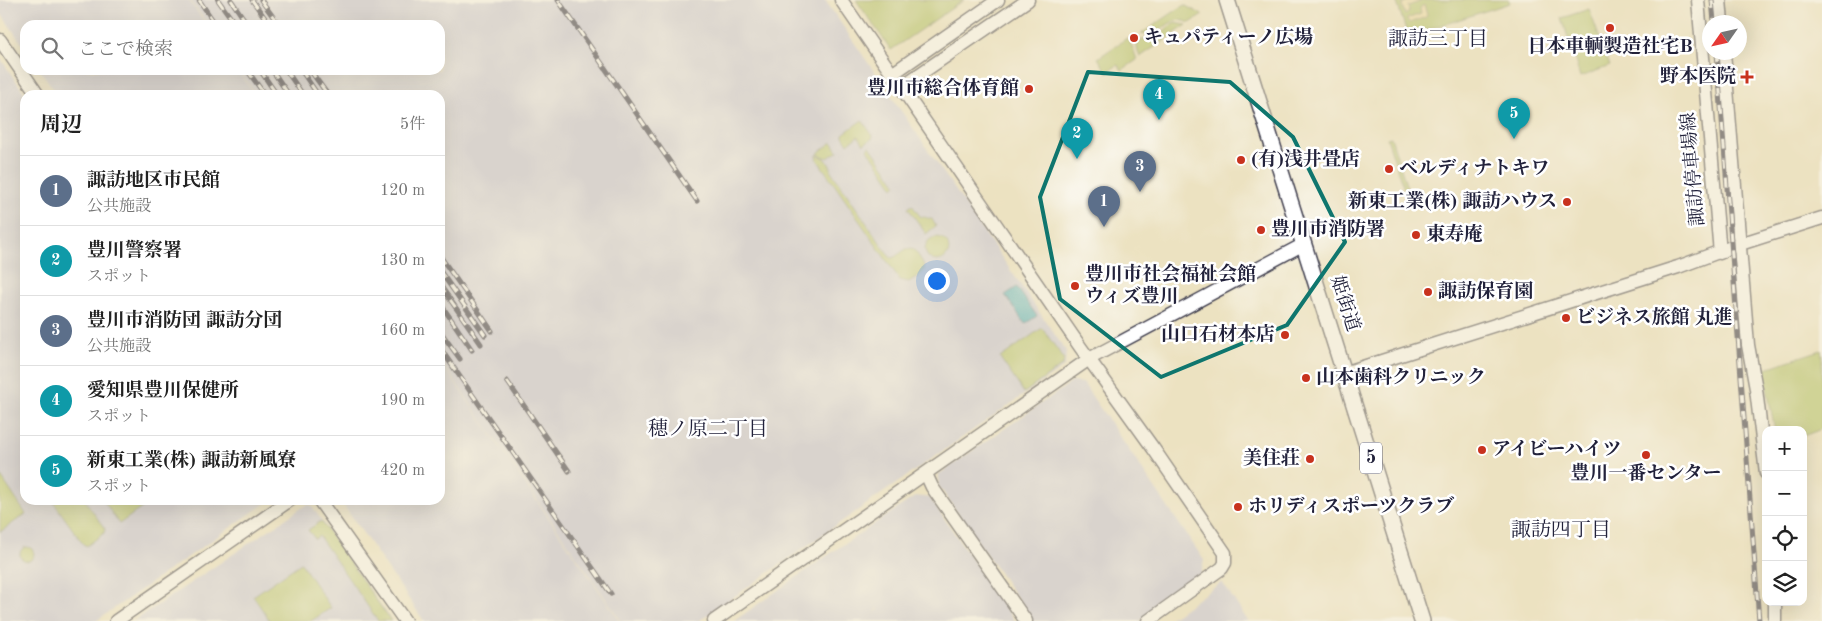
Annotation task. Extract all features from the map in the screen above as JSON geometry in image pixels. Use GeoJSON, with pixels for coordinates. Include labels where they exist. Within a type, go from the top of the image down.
{"type":"FeatureCollection","features":[{"type":"Feature","properties":{"kind":"main road","name":"姫街道"},"geometry":{"type":"LineString","coordinates":[[1227,0],[1422,621]]}},
{"type":"Feature","properties":{"kind":"street"},"geometry":{"type":"LineString","coordinates":[[841,0],[1225,553],[1225,563],[1222,568],[1148,621]]}},
{"type":"Feature","properties":{"kind":"street"},"geometry":{"type":"LineString","coordinates":[[892,74],[998,0]]}},
{"type":"Feature","properties":{"kind":"street"},"geometry":{"type":"LineString","coordinates":[[901,87],[1028,0]]}},
{"type":"Feature","properties":{"kind":"street","name":"諏訪停車場線"},"geometry":{"type":"LineString","coordinates":[[1698,0],[1720,253]]}},
{"type":"Feature","properties":{"kind":"street"},"geometry":{"type":"LineString","coordinates":[[1720,0],[1721,15]]}},
{"type":"Feature","properties":{"kind":"street"},"geometry":{"type":"LineString","coordinates":[[0,40],[20,69]]}},
{"type":"Feature","properties":{"kind":"street","name":"諏訪停車場線"},"geometry":{"type":"LineString","coordinates":[[1725,60],[1748,345],[1756,389],[1766,471]]}},
{"type":"Feature","properties":{"kind":"street"},"geometry":{"type":"LineString","coordinates":[[24,75],[35,90]]}},
{"type":"Feature","properties":{"kind":"street"},"geometry":{"type":"LineString","coordinates":[[1344,372],[1720,253],[1740,244],[1822,218]]}},
{"type":"Feature","properties":{"kind":"street"},"geometry":{"type":"LineString","coordinates":[[714,621],[1089,359],[1304,244]]}},
{"type":"Feature","properties":{"kind":"street"},"geometry":{"type":"LineString","coordinates":[[926,474],[932,487],[1026,621]]}},
{"type":"Feature","properties":{"kind":"street"},"geometry":{"type":"LineString","coordinates":[[116,621],[283,505]]}},
{"type":"Feature","properties":{"kind":"street"},"geometry":{"type":"LineString","coordinates":[[323,505],[405,621]]}},
{"type":"Feature","properties":{"kind":"street"},"geometry":{"type":"LineString","coordinates":[[1775,606],[1775,621]]}},
{"type":"Feature","properties":{"kind":"highlighted area"},"geometry":{"type":"Polygon","coordinates":[[[1088,72],[1230,82],[1293,137],[1345,242],[1287,325],[1161,377],[1060,299],[1040,197],[1088,72]]]}},
{"type":"Feature","properties":{"kind":"shaded area"},"geometry":{"type":"Polygon","coordinates":[[[0,0],[189,0],[203,20],[20,20],[20,41],[0,12],[0,0]]]}},
{"type":"Feature","properties":{"kind":"shaded area"},"geometry":{"type":"Polygon","coordinates":[[[190,0],[825,0],[1066,351],[1065,366],[699,621],[621,621],[445,367],[445,90],[253,90],[242,75],[445,75],[445,20],[204,20],[190,0]]]}},
{"type":"Feature","properties":{"kind":"shaded area"},"geometry":{"type":"Polygon","coordinates":[[[0,58],[22,90],[20,90],[20,505],[263,505],[96,621],[0,621],[0,58]]]}},
{"type":"Feature","properties":{"kind":"shaded area"},"geometry":{"type":"Polygon","coordinates":[[[44,75],[241,75],[252,90],[54,90],[44,75]]]}},
{"type":"Feature","properties":{"kind":"shaded area"},"geometry":{"type":"Polygon","coordinates":[[[445,368],[620,621],[424,621],[343,505],[445,505],[445,368]]]}},
{"type":"Feature","properties":{"kind":"shaded area"},"geometry":{"type":"Polygon","coordinates":[[[1072,382],[1083,383],[1204,560],[1200,579],[1140,621],[1033,621],[938,485],[939,474],[1072,382]]]}},
{"type":"Feature","properties":{"kind":"shaded area"},"geometry":{"type":"Polygon","coordinates":[[[916,496],[930,498],[1015,621],[734,621],[837,549],[916,496]]]}},
{"type":"Feature","properties":{"kind":"shaded area"},"geometry":{"type":"Polygon","coordinates":[[[306,505],[311,505],[392,621],[134,621],[306,505]]]}},
{"type":"Feature","properties":{"kind":"shaded area"},"geometry":{"type":"Polygon","coordinates":[[[1222,582],[1248,621],[1166,621],[1196,600],[1222,582]]]}},
{"type":"Feature","properties":{"kind":"green space"},"geometry":{"type":"Polygon","coordinates":[[[856,0],[964,0],[891,50],[856,0]]]}},
{"type":"Feature","properties":{"kind":"green space"},"geometry":{"type":"Polygon","coordinates":[[[1396,0],[1509,0],[1510,3],[1408,36],[1396,0]]]}},
{"type":"Feature","properties":{"kind":"green space"},"geometry":{"type":"Polygon","coordinates":[[[1184,5],[1203,15],[1190,23],[1176,21],[1154,33],[1148,35],[1141,34],[1184,5]]]}},
{"type":"Feature","properties":{"kind":"green space"},"geometry":{"type":"Polygon","coordinates":[[[1589,9],[1610,66],[1580,77],[1562,18],[1589,9]]]}},
{"type":"Feature","properties":{"kind":"green space"},"geometry":{"type":"Polygon","coordinates":[[[1175,23],[1187,25],[1140,57],[1137,46],[1141,40],[1158,35],[1175,23]]]}},
{"type":"Feature","properties":{"kind":"green space"},"geometry":{"type":"Polygon","coordinates":[[[1127,38],[1137,60],[1122,70],[1118,65],[1107,72],[1098,58],[1127,38]]]}},
{"type":"Feature","properties":{"kind":"green space"},"geometry":{"type":"Polygon","coordinates":[[[862,120],[873,136],[872,139],[864,144],[858,136],[848,144],[843,134],[862,120]]]}},
{"type":"Feature","properties":{"kind":"green space"},"geometry":{"type":"Polygon","coordinates":[[[1391,137],[1413,207],[1410,208],[1387,138],[1391,137]]]}},
{"type":"Feature","properties":{"kind":"green space"},"geometry":{"type":"Polygon","coordinates":[[[833,143],[838,151],[828,158],[818,154],[819,152],[833,143]]]}},
{"type":"Feature","properties":{"kind":"green space"},"geometry":{"type":"Polygon","coordinates":[[[870,146],[897,185],[894,188],[867,148],[870,146]]]}},
{"type":"Feature","properties":{"kind":"green space"},"geometry":{"type":"Polygon","coordinates":[[[817,155],[825,158],[831,167],[831,171],[890,257],[893,258],[906,249],[912,248],[915,250],[924,267],[920,275],[909,282],[900,280],[816,158],[817,155]]]}},
{"type":"Feature","properties":{"kind":"green space"},"geometry":{"type":"Polygon","coordinates":[[[912,205],[920,216],[932,219],[936,226],[926,234],[908,208],[912,205]]]}},
{"type":"Feature","properties":{"kind":"green space"},"geometry":{"type":"Polygon","coordinates":[[[937,237],[946,240],[949,249],[946,258],[937,261],[928,258],[925,249],[928,240],[937,237]]]}},
{"type":"Feature","properties":{"kind":"green space"},"geometry":{"type":"Polygon","coordinates":[[[1042,328],[1064,359],[1063,365],[1024,393],[1000,358],[1042,328]]]}},
{"type":"Feature","properties":{"kind":"green space"},"geometry":{"type":"Polygon","coordinates":[[[1821,350],[1822,429],[1807,435],[1807,426],[1774,426],[1763,369],[1821,350]]]}},
{"type":"Feature","properties":{"kind":"green space"},"geometry":{"type":"Polygon","coordinates":[[[0,475],[26,514],[0,532],[0,475]]]}},
{"type":"Feature","properties":{"kind":"green space"},"geometry":{"type":"Polygon","coordinates":[[[55,505],[88,505],[105,529],[104,533],[87,546],[83,544],[55,505]]]}},
{"type":"Feature","properties":{"kind":"green space"},"geometry":{"type":"Polygon","coordinates":[[[106,505],[146,505],[119,524],[106,505]]]}},
{"type":"Feature","properties":{"kind":"green space"},"geometry":{"type":"Polygon","coordinates":[[[321,521],[391,621],[378,621],[319,536],[315,539],[308,530],[321,521]]]}},
{"type":"Feature","properties":{"kind":"green space"},"geometry":{"type":"Polygon","coordinates":[[[27,547],[32,549],[34,554],[32,559],[27,561],[22,559],[20,554],[22,549],[27,547]]]}},
{"type":"Feature","properties":{"kind":"green space"},"geometry":{"type":"Polygon","coordinates":[[[301,563],[331,608],[311,621],[270,621],[253,596],[301,563]]]}},
{"type":"Feature","properties":{"kind":"sand"},"geometry":{"type":"Polygon","coordinates":[[[1412,0],[1422,1],[1408,6],[1409,12],[1405,15],[1402,5],[1412,0]]]}},
{"type":"Feature","properties":{"kind":"sand"},"geometry":{"type":"Polygon","coordinates":[[[1424,5],[1426,17],[1410,23],[1407,21],[1407,19],[1421,14],[1420,8],[1424,5]]]}},
{"type":"Feature","properties":{"kind":"water"},"geometry":{"type":"Polygon","coordinates":[[[1017,287],[1037,316],[1025,324],[1005,295],[1017,287]]]}},
{"type":"Feature","properties":{"kind":"railway"},"geometry":{"type":"LineString","coordinates":[[199,0],[213,20]]}},
{"type":"Feature","properties":{"kind":"railway"},"geometry":{"type":"LineString","coordinates":[[218,0],[232,20]]}},
{"type":"Feature","properties":{"kind":"railway"},"geometry":{"type":"LineString","coordinates":[[231,0],[245,20]]}},
{"type":"Feature","properties":{"kind":"railway"},"geometry":{"type":"LineString","coordinates":[[252,0],[266,20]]}},
{"type":"Feature","properties":{"kind":"railway"},"geometry":{"type":"LineString","coordinates":[[261,0],[275,20]]}},
{"type":"Feature","properties":{"kind":"railway"},"geometry":{"type":"LineString","coordinates":[[558,0],[697,201]]}},
{"type":"Feature","properties":{"kind":"railway"},"geometry":{"type":"LineString","coordinates":[[1712,0],[1713,15]]}},
{"type":"Feature","properties":{"kind":"railway"},"geometry":{"type":"LineString","coordinates":[[1718,60],[1759,621]]}},
{"type":"Feature","properties":{"kind":"railway"},"geometry":{"type":"LineString","coordinates":[[251,75],[261,90]]}},
{"type":"Feature","properties":{"kind":"railway"},"geometry":{"type":"LineString","coordinates":[[263,75],[274,90]]}},
{"type":"Feature","properties":{"kind":"railway"},"geometry":{"type":"LineString","coordinates":[[275,75],[286,90]]}},
{"type":"Feature","properties":{"kind":"railway"},"geometry":{"type":"LineString","coordinates":[[289,75],[300,90]]}},
{"type":"Feature","properties":{"kind":"railway"},"geometry":{"type":"LineString","coordinates":[[304,75],[315,90]]}},
{"type":"Feature","properties":{"kind":"railway"},"geometry":{"type":"LineString","coordinates":[[314,75],[324,90]]}},
{"type":"Feature","properties":{"kind":"railway"},"geometry":{"type":"LineString","coordinates":[[445,263],[492,331]]}},
{"type":"Feature","properties":{"kind":"railway"},"geometry":{"type":"LineString","coordinates":[[445,278],[485,335]]}},
{"type":"Feature","properties":{"kind":"railway"},"geometry":{"type":"LineString","coordinates":[[445,292],[481,344]]}},
{"type":"Feature","properties":{"kind":"railway"},"geometry":{"type":"LineString","coordinates":[[445,310],[472,350]]}},
{"type":"Feature","properties":{"kind":"railway"},"geometry":{"type":"LineString","coordinates":[[445,338],[460,359]]}},
{"type":"Feature","properties":{"kind":"railway"},"geometry":{"type":"LineString","coordinates":[[445,355],[611,594]]}},
{"type":"Feature","properties":{"kind":"railway"},"geometry":{"type":"LineString","coordinates":[[507,381],[569,471]]}},
{"type":"Feature","properties":{"kind":"place","name":"日本車輌製造社宅B"},"geometry":{"type":"Point","coordinates":[1610,28]}},
{"type":"Feature","properties":{"kind":"place","name":"キュパティーノ広場"},"geometry":{"type":"Point","coordinates":[1134,38]}},
{"type":"Feature","properties":{"kind":"place","name":"野本医院"},"geometry":{"type":"Point","coordinates":[1747,77]}},
{"type":"Feature","properties":{"kind":"place","name":"豊川市総合体育館"},"geometry":{"type":"Point","coordinates":[1029,89]}},
{"type":"Feature","properties":{"kind":"place","name":"愛知県豊川保健所"},"geometry":{"type":"Point","coordinates":[1159,120]}},
{"type":"Feature","properties":{"kind":"place","name":"新東工業(株) 諏訪新風寮"},"geometry":{"type":"Point","coordinates":[1514,139]}},
{"type":"Feature","properties":{"kind":"place","name":"豊川警察署"},"geometry":{"type":"Point","coordinates":[1077,159]}},
{"type":"Feature","properties":{"kind":"place","name":"(有)浅井畳店"},"geometry":{"type":"Point","coordinates":[1241,160]}},
{"type":"Feature","properties":{"kind":"place","name":"ベルディナトキワ"},"geometry":{"type":"Point","coordinates":[1389,169]}},
{"type":"Feature","properties":{"kind":"place","name":"豊川市消防団 諏訪分団"},"geometry":{"type":"Point","coordinates":[1140,192]}},
{"type":"Feature","properties":{"kind":"place","name":"新東工業(株) 諏訪ハウス"},"geometry":{"type":"Point","coordinates":[1567,202]}},
{"type":"Feature","properties":{"kind":"place","name":"諏訪地区市民館"},"geometry":{"type":"Point","coordinates":[1104,227]}},
{"type":"Feature","properties":{"kind":"place","name":"豊川市消防署"},"geometry":{"type":"Point","coordinates":[1261,230]}},
{"type":"Feature","properties":{"kind":"place","name":"東寿庵"},"geometry":{"type":"Point","coordinates":[1416,235]}},
{"type":"Feature","properties":{"kind":"place","name":"豊川市社会福祉会館 ウィズ豊川"},"geometry":{"type":"Point","coordinates":[1075,286]}},
{"type":"Feature","properties":{"kind":"place","name":"諏訪保育園"},"geometry":{"type":"Point","coordinates":[1428,292]}},
{"type":"Feature","properties":{"kind":"place","name":"ビジネス旅館 丸進"},"geometry":{"type":"Point","coordinates":[1566,318]}},
{"type":"Feature","properties":{"kind":"place","name":"山口石材本店"},"geometry":{"type":"Point","coordinates":[1285,335]}},
{"type":"Feature","properties":{"kind":"place","name":"山本歯科クリニック"},"geometry":{"type":"Point","coordinates":[1306,378]}},
{"type":"Feature","properties":{"kind":"place","name":"アイビーハイツ"},"geometry":{"type":"Point","coordinates":[1482,450]}},
{"type":"Feature","properties":{"kind":"place","name":"豊川一番センター"},"geometry":{"type":"Point","coordinates":[1646,455]}},
{"type":"Feature","properties":{"kind":"place","name":"美住荘"},"geometry":{"type":"Point","coordinates":[1310,459]}},
{"type":"Feature","properties":{"kind":"place","name":"ホリディスポーツクラブ"},"geometry":{"type":"Point","coordinates":[1238,507]}},
{"type":"Feature","properties":{"kind":"district","name":"諏訪三丁目"},"geometry":{"type":"Point","coordinates":[1438,40]}},
{"type":"Feature","properties":{"kind":"district","name":"穂ノ原二丁目"},"geometry":{"type":"Point","coordinates":[708,430]}},
{"type":"Feature","properties":{"kind":"district","name":"諏訪四丁目"},"geometry":{"type":"Point","coordinates":[1561,531]}}]}
